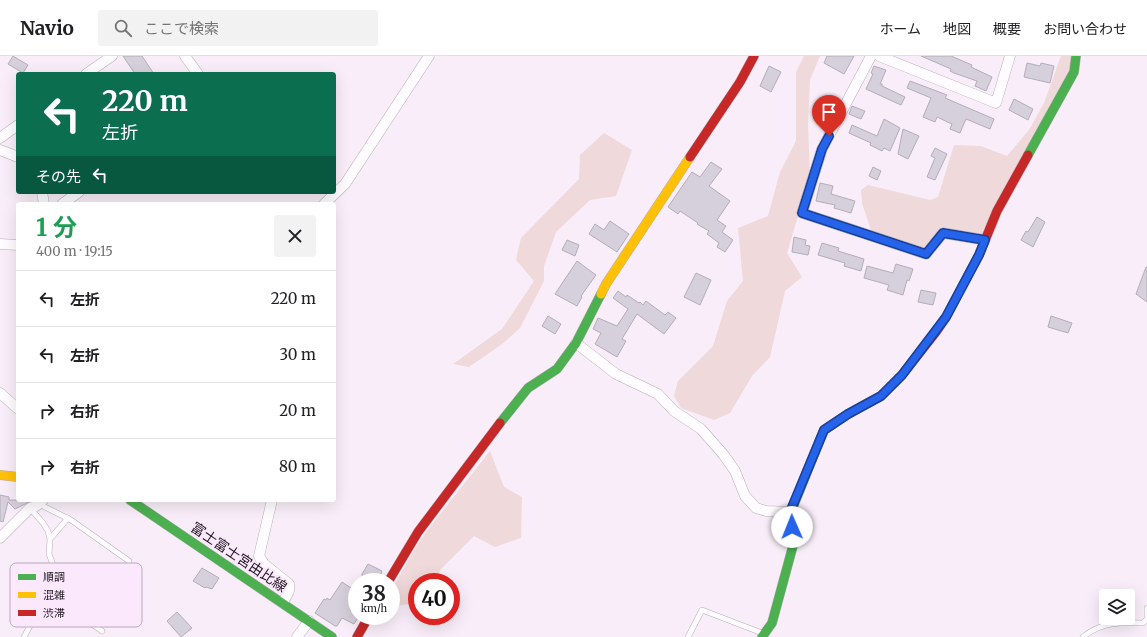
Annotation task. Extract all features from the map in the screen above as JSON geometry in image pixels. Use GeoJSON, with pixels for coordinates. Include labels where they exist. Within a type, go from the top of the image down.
{"type":"FeatureCollection","features":[{"type":"Feature","properties":{"kind":"street"},"geometry":{"type":"LineString","coordinates":[[185,56],[197,72]]}},
{"type":"Feature","properties":{"kind":"street"},"geometry":{"type":"LineString","coordinates":[[336,192],[344,184],[429,56]]}},
{"type":"Feature","properties":{"kind":"street"},"geometry":{"type":"LineString","coordinates":[[393,573],[418,532],[508,413],[528,388],[557,369],[576,342],[606,284],[740,82],[754,56]]}},
{"type":"Feature","properties":{"kind":"street"},"geometry":{"type":"LineString","coordinates":[[871,56],[822,149],[802,213],[926,254],[943,233],[985,240]]}},
{"type":"Feature","properties":{"kind":"street"},"geometry":{"type":"LineString","coordinates":[[879,56],[996,102],[1009,56]]}},
{"type":"Feature","properties":{"kind":"street"},"geometry":{"type":"LineString","coordinates":[[765,636],[772,622],[794,542],[790,512],[824,430],[848,414],[881,396],[902,375],[946,317],[979,255],[997,211],[1074,72],[1076,56]]}},
{"type":"Feature","properties":{"kind":"street"},"geometry":{"type":"LineString","coordinates":[[89,72],[109,57]]}},
{"type":"Feature","properties":{"kind":"street"},"geometry":{"type":"LineString","coordinates":[[0,138],[16,126]]}},
{"type":"Feature","properties":{"kind":"street"},"geometry":{"type":"LineString","coordinates":[[0,150],[16,156]]}},
{"type":"Feature","properties":{"kind":"street"},"geometry":{"type":"LineString","coordinates":[[65,202],[76,194]]}},
{"type":"Feature","properties":{"kind":"street"},"geometry":{"type":"LineString","coordinates":[[326,202],[334,194]]}},
{"type":"Feature","properties":{"kind":"street"},"geometry":{"type":"LineString","coordinates":[[0,244],[16,245]]}},
{"type":"Feature","properties":{"kind":"street"},"geometry":{"type":"LineString","coordinates":[[576,342],[616,374],[658,394],[674,411],[701,429],[723,454],[735,471],[745,496],[756,508],[766,512],[790,512]]}},
{"type":"Feature","properties":{"kind":"street"},"geometry":{"type":"LineString","coordinates":[[0,393],[16,407]]}},
{"type":"Feature","properties":{"kind":"street"},"geometry":{"type":"LineString","coordinates":[[0,475],[16,476]]}},
{"type":"Feature","properties":{"kind":"street","name":"富士富士宮由比線"},"geometry":{"type":"LineString","coordinates":[[133,502],[332,637]]}},
{"type":"Feature","properties":{"kind":"street"},"geometry":{"type":"LineString","coordinates":[[272,502],[259,556],[264,564],[289,584],[289,591],[284,603]]}},
{"type":"Feature","properties":{"kind":"street"},"geometry":{"type":"LineString","coordinates":[[0,538],[37,504]]}},
{"type":"Feature","properties":{"kind":"street"},"geometry":{"type":"LineString","coordinates":[[297,637],[309,621]]}},
{"type":"Feature","properties":{"kind":"street"},"geometry":{"type":"LineString","coordinates":[[357,637],[364,625]]}},
{"type":"Feature","properties":{"kind":"lane"},"geometry":{"type":"LineString","coordinates":[[37,504],[68,518],[129,560]]}},
{"type":"Feature","properties":{"kind":"lane"},"geometry":{"type":"LineString","coordinates":[[37,504],[48,531],[50,539],[49,554],[52,563]]}},
{"type":"Feature","properties":{"kind":"lane"},"geometry":{"type":"LineString","coordinates":[[50,539],[68,518]]}},
{"type":"Feature","properties":{"kind":"lane"},"geometry":{"type":"LineString","coordinates":[[1147,608],[1147,616]]}},
{"type":"Feature","properties":{"kind":"lane"},"geometry":{"type":"LineString","coordinates":[[688,637],[702,610],[765,636]]}},
{"type":"Feature","properties":{"kind":"lane"},"geometry":{"type":"LineString","coordinates":[[1083,637],[1108,624],[1117,622],[1143,624],[1147,619]]}},
{"type":"Feature","properties":{"kind":"lane"},"geometry":{"type":"LineString","coordinates":[[24,637],[30,627]]}},
{"type":"Feature","properties":{"kind":"lane"},"geometry":{"type":"LineString","coordinates":[[96,627],[102,631]]}},
{"type":"Feature","properties":{"kind":"shaded area"},"geometry":{"type":"Polygon","coordinates":[[[804,56],[820,56],[810,80],[808,126],[810,176],[787,253],[802,277],[785,291],[770,357],[752,376],[730,413],[714,420],[681,408],[674,396],[678,381],[713,346],[727,301],[743,281],[738,228],[768,216],[780,172],[796,141],[796,72],[804,56]]]}},
{"type":"Feature","properties":{"kind":"shaded area"},"geometry":{"type":"Polygon","coordinates":[[[1061,56],[1073,56],[1071,70],[987,237],[940,234],[926,254],[871,230],[862,203],[861,190],[868,185],[930,200],[938,197],[954,145],[981,146],[1007,156],[1029,130],[1044,103],[1061,56]]]}},
{"type":"Feature","properties":{"kind":"shaded area"},"geometry":{"type":"Polygon","coordinates":[[[604,133],[632,150],[616,196],[590,200],[556,232],[544,266],[544,281],[520,328],[502,344],[469,367],[453,364],[502,329],[534,281],[516,260],[521,238],[579,179],[580,155],[604,133]]]}},
{"type":"Feature","properties":{"kind":"shaded area"},"geometry":{"type":"Polygon","coordinates":[[[490,451],[504,487],[522,497],[521,538],[495,547],[474,536],[439,573],[408,573],[408,604],[400,606],[400,575],[416,547],[490,451]]]}},
{"type":"Feature","properties":{"kind":"building"},"geometry":{"type":"Polygon","coordinates":[[[13,56],[28,65],[24,72],[21,72],[8,64],[13,56]]]}},
{"type":"Feature","properties":{"kind":"building"},"geometry":{"type":"Polygon","coordinates":[[[123,56],[142,56],[153,72],[134,72],[123,56]]]}},
{"type":"Feature","properties":{"kind":"building"},"geometry":{"type":"Polygon","coordinates":[[[827,56],[854,56],[844,74],[824,63],[827,56]]]}},
{"type":"Feature","properties":{"kind":"building"},"geometry":{"type":"Polygon","coordinates":[[[921,56],[951,56],[972,65],[971,67],[992,77],[986,91],[975,86],[977,81],[954,73],[950,71],[951,69],[921,56]]]}},
{"type":"Feature","properties":{"kind":"building"},"geometry":{"type":"Polygon","coordinates":[[[1027,63],[1040,66],[1041,63],[1054,66],[1050,83],[1024,77],[1027,63]]]}},
{"type":"Feature","properties":{"kind":"building"},"geometry":{"type":"Polygon","coordinates":[[[769,66],[781,72],[771,92],[760,86],[769,66]]]}},
{"type":"Feature","properties":{"kind":"building"},"geometry":{"type":"Polygon","coordinates":[[[874,66],[886,70],[880,84],[882,84],[882,86],[905,97],[901,105],[866,89],[873,74],[871,73],[874,66]]]}},
{"type":"Feature","properties":{"kind":"building"},"geometry":{"type":"Polygon","coordinates":[[[910,81],[947,95],[945,98],[994,119],[990,129],[966,119],[960,133],[950,129],[952,124],[937,117],[935,122],[923,117],[931,98],[907,88],[910,81]]]}},
{"type":"Feature","properties":{"kind":"building"},"geometry":{"type":"Polygon","coordinates":[[[1014,99],[1033,109],[1028,120],[1009,110],[1014,99]]]}},
{"type":"Feature","properties":{"kind":"building"},"geometry":{"type":"Polygon","coordinates":[[[852,106],[865,111],[861,119],[849,114],[852,106]]]}},
{"type":"Feature","properties":{"kind":"building"},"geometry":{"type":"Polygon","coordinates":[[[884,119],[900,128],[890,151],[884,148],[882,151],[870,145],[871,143],[849,133],[852,125],[877,136],[884,119]]]}},
{"type":"Feature","properties":{"kind":"building"},"geometry":{"type":"Polygon","coordinates":[[[903,129],[919,136],[908,159],[898,154],[903,129]]]}},
{"type":"Feature","properties":{"kind":"building"},"geometry":{"type":"Polygon","coordinates":[[[935,148],[947,154],[935,180],[927,177],[935,158],[931,156],[935,148]]]}},
{"type":"Feature","properties":{"kind":"building"},"geometry":{"type":"Polygon","coordinates":[[[711,162],[722,169],[709,186],[730,201],[717,220],[726,226],[722,232],[733,240],[725,252],[717,247],[719,243],[707,234],[709,231],[680,211],[678,214],[668,207],[692,172],[700,177],[711,162]]]}},
{"type":"Feature","properties":{"kind":"building"},"geometry":{"type":"Polygon","coordinates":[[[873,167],[881,171],[877,180],[869,176],[873,167]]]}},
{"type":"Feature","properties":{"kind":"building"},"geometry":{"type":"Polygon","coordinates":[[[820,183],[833,186],[831,194],[855,201],[851,213],[834,208],[835,205],[816,201],[820,183]]]}},
{"type":"Feature","properties":{"kind":"building"},"geometry":{"type":"Polygon","coordinates":[[[1037,217],[1045,222],[1033,247],[1021,240],[1037,217]]]}},
{"type":"Feature","properties":{"kind":"building"},"geometry":{"type":"Polygon","coordinates":[[[610,221],[629,234],[617,252],[589,234],[595,224],[604,230],[610,221]]]}},
{"type":"Feature","properties":{"kind":"building"},"geometry":{"type":"Polygon","coordinates":[[[794,237],[806,240],[805,245],[810,246],[808,255],[792,252],[794,237]]]}},
{"type":"Feature","properties":{"kind":"building"},"geometry":{"type":"Polygon","coordinates":[[[567,240],[579,245],[575,256],[562,250],[567,240]]]}},
{"type":"Feature","properties":{"kind":"building"},"geometry":{"type":"Polygon","coordinates":[[[822,243],[839,248],[838,251],[864,259],[861,271],[844,266],[845,263],[818,255],[822,243]]]}},
{"type":"Feature","properties":{"kind":"building"},"geometry":{"type":"Polygon","coordinates":[[[577,261],[596,275],[581,296],[582,297],[577,306],[555,294],[577,261]]]}},
{"type":"Feature","properties":{"kind":"building"},"geometry":{"type":"Polygon","coordinates":[[[896,264],[913,269],[909,281],[907,280],[903,295],[887,290],[889,285],[864,278],[867,266],[893,273],[896,264]]]}},
{"type":"Feature","properties":{"kind":"building"},"geometry":{"type":"Polygon","coordinates":[[[1147,267],[1147,302],[1136,294],[1147,267]]]}},
{"type":"Feature","properties":{"kind":"building"},"geometry":{"type":"Polygon","coordinates":[[[696,273],[711,280],[700,305],[684,297],[696,273]]]}},
{"type":"Feature","properties":{"kind":"building"},"geometry":{"type":"Polygon","coordinates":[[[921,290],[936,293],[933,305],[918,302],[921,290]]]}},
{"type":"Feature","properties":{"kind":"building"},"geometry":{"type":"Polygon","coordinates":[[[618,291],[626,297],[627,295],[643,305],[646,301],[665,315],[668,312],[676,318],[664,334],[637,314],[622,339],[626,341],[617,357],[595,344],[601,333],[593,329],[598,318],[617,326],[628,309],[613,298],[618,291]]]}},
{"type":"Feature","properties":{"kind":"building"},"geometry":{"type":"Polygon","coordinates":[[[548,316],[561,324],[555,334],[542,326],[548,316]]]}},
{"type":"Feature","properties":{"kind":"building"},"geometry":{"type":"Polygon","coordinates":[[[1051,316],[1072,323],[1068,333],[1048,327],[1051,316]]]}},
{"type":"Feature","properties":{"kind":"building"},"geometry":{"type":"Polygon","coordinates":[[[0,495],[9,497],[9,500],[16,500],[16,502],[29,502],[15,509],[8,502],[3,522],[0,521],[0,495]]]}},
{"type":"Feature","properties":{"kind":"building"},"geometry":{"type":"Polygon","coordinates":[[[368,564],[382,571],[381,573],[363,573],[368,564]]]}},
{"type":"Feature","properties":{"kind":"building"},"geometry":{"type":"Polygon","coordinates":[[[202,568],[219,578],[212,589],[205,588],[193,581],[202,568]]]}},
{"type":"Feature","properties":{"kind":"building"},"geometry":{"type":"Polygon","coordinates":[[[342,582],[348,586],[348,621],[342,618],[337,626],[335,626],[315,613],[324,599],[326,600],[327,598],[330,600],[342,582]]]}},
{"type":"Feature","properties":{"kind":"building"},"geometry":{"type":"Polygon","coordinates":[[[177,612],[192,628],[181,637],[167,621],[177,612]]]}},
{"type":"Feature","properties":{"kind":"traffic: fast"},"geometry":{"type":"LineString","coordinates":[[1028,155],[1074,72],[1076,56]]}},
{"type":"Feature","properties":{"kind":"traffic: fast"},"geometry":{"type":"LineString","coordinates":[[500,423],[528,388],[557,369],[576,343],[601,294]]}},
{"type":"Feature","properties":{"kind":"traffic: fast"},"geometry":{"type":"LineString","coordinates":[[762,637],[772,623],[794,542],[791,512],[824,430],[868,403]]}},
{"type":"Feature","properties":{"kind":"traffic: fast"},"geometry":{"type":"LineString","coordinates":[[133,502],[332,637]]}},
{"type":"Feature","properties":{"kind":"traffic: slow"},"geometry":{"type":"LineString","coordinates":[[601,294],[606,284],[690,157]]}},
{"type":"Feature","properties":{"kind":"traffic: slow"},"geometry":{"type":"LineString","coordinates":[[0,475],[16,477]]}},
{"type":"Feature","properties":{"kind":"traffic: jam"},"geometry":{"type":"LineString","coordinates":[[690,157],[740,82],[754,56]]}},
{"type":"Feature","properties":{"kind":"traffic: jam"},"geometry":{"type":"LineString","coordinates":[[868,403],[881,396],[902,375],[946,317],[979,255],[997,211],[1028,155]]}},
{"type":"Feature","properties":{"kind":"traffic: jam"},"geometry":{"type":"LineString","coordinates":[[393,573],[418,532],[500,423]]}},
{"type":"Feature","properties":{"kind":"traffic: jam"},"geometry":{"type":"LineString","coordinates":[[357,637],[364,625]]}},
{"type":"Feature","properties":{"kind":"route"},"geometry":{"type":"LineString","coordinates":[[792,527],[790,512],[818,448],[824,430],[848,414],[881,396],[902,375],[946,317],[979,255],[985,240],[943,233],[926,254],[802,213],[822,149],[829,136]]}}]}
